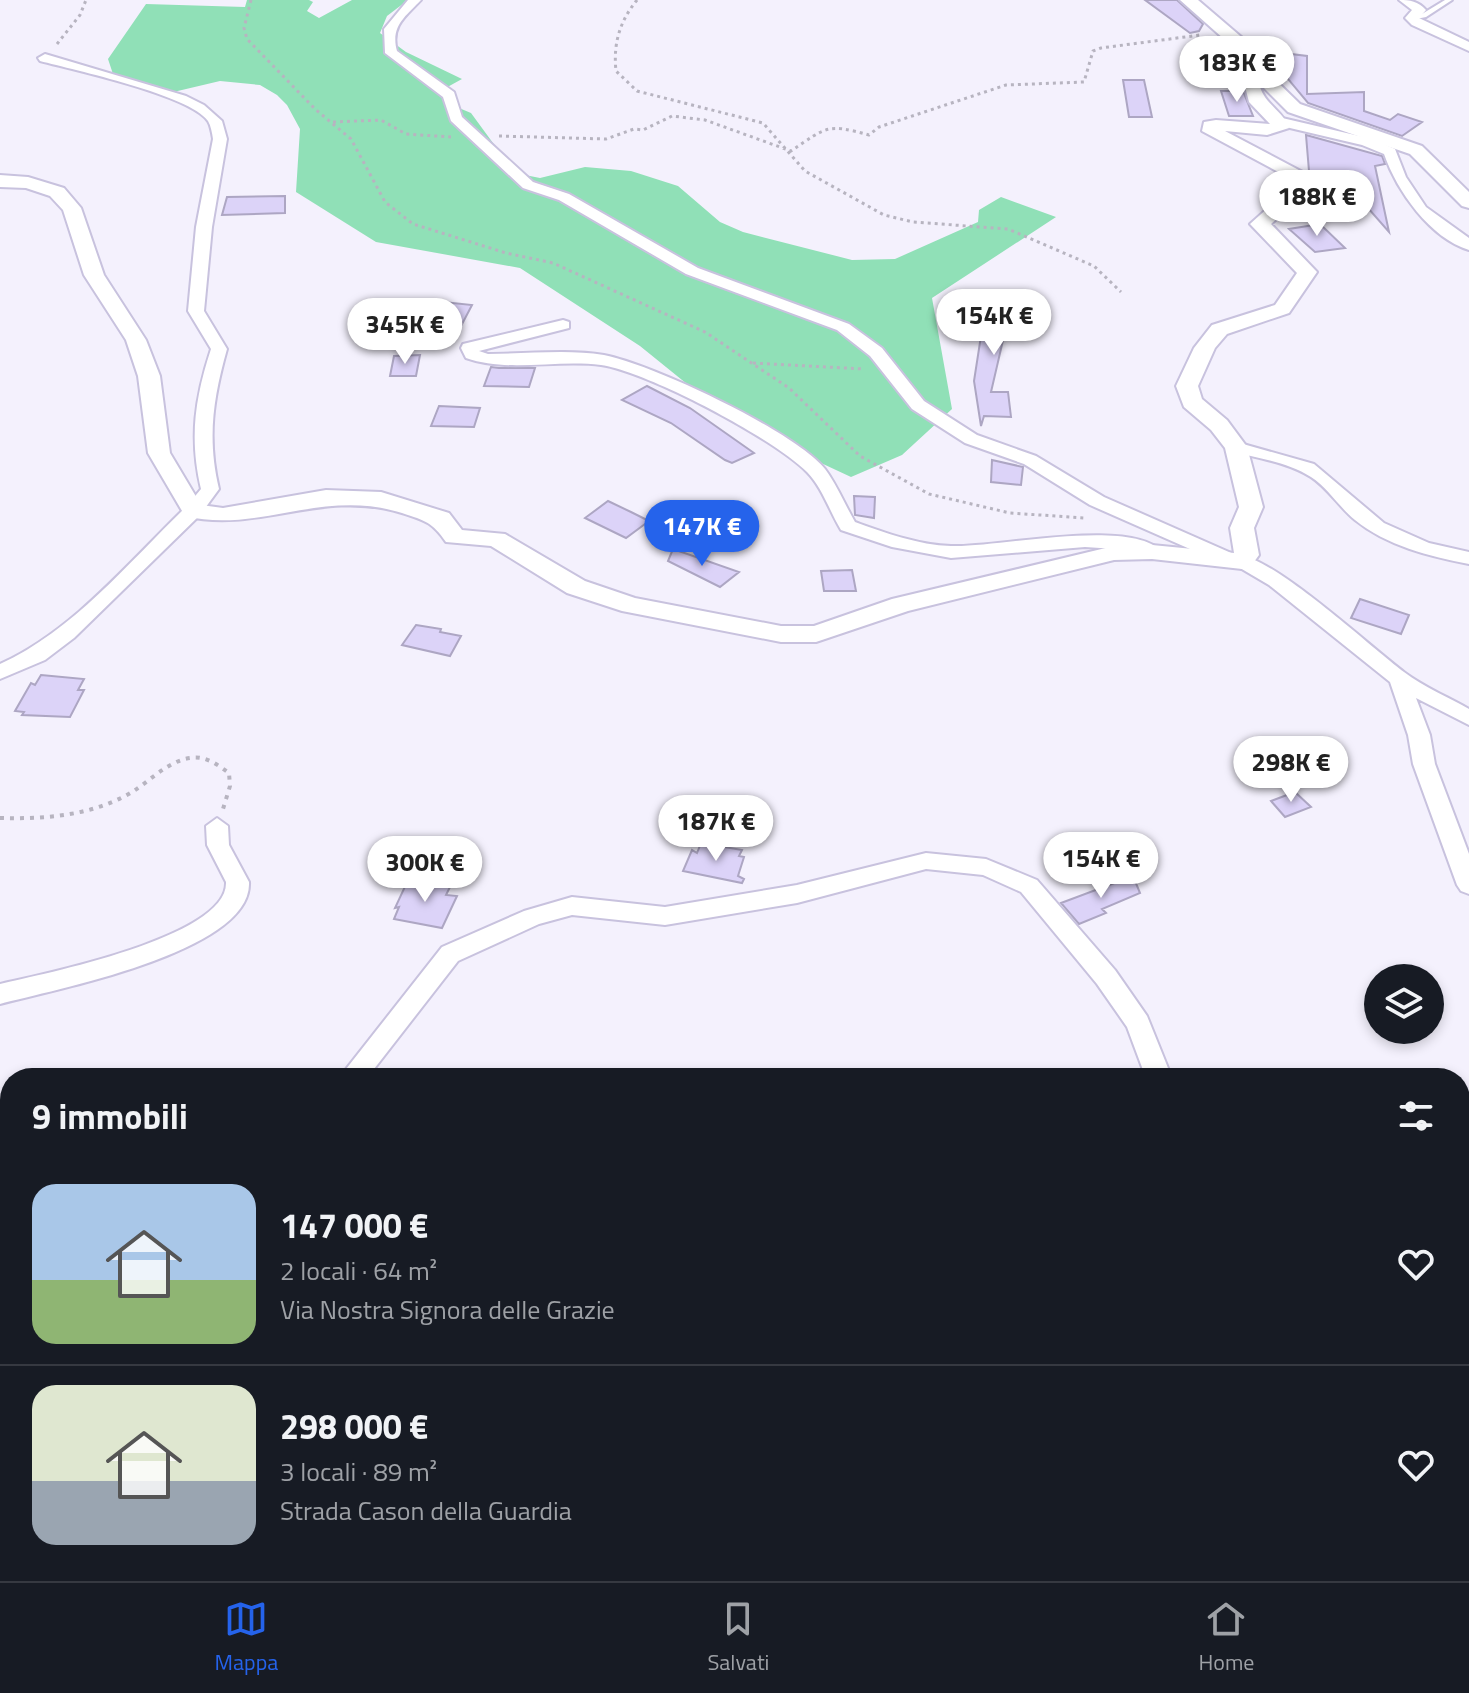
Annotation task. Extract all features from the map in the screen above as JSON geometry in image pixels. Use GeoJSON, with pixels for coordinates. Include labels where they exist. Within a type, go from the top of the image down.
{"type":"FeatureCollection","features":[{"type":"Feature","properties":{"kind":"street"},"geometry":{"type":"LineString","coordinates":[[415,0],[391,24],[387,43],[391,53],[449,95],[456,118],[501,164],[528,185],[564,197],[669,256],[679,265],[843,327],[876,352],[918,405],[971,439],[1030,460],[1097,501],[1237,560],[1276,581],[1399,679],[1469,718]]}},
{"type":"Feature","properties":{"kind":"street"},"geometry":{"type":"LineString","coordinates":[[1188,0],[1240,44],[1255,70],[1294,108],[1416,150],[1469,202]]}},
{"type":"Feature","properties":{"kind":"street"},"geometry":{"type":"LineString","coordinates":[[1405,0],[1420,10],[1411,18],[1469,47]]}},
{"type":"Feature","properties":{"kind":"street"},"geometry":{"type":"LineString","coordinates":[[0,672],[38,655],[67,633],[193,511],[210,489],[199,448],[201,414],[219,349],[196,311],[219,129],[212,117],[165,94],[45,58]]}},
{"type":"Feature","properties":{"kind":"street"},"geometry":{"type":"LineString","coordinates":[[1255,70],[1249,82],[1262,111],[1278,121],[1367,142],[1390,152],[1399,177],[1421,210],[1469,245]]}},
{"type":"Feature","properties":{"kind":"street"},"geometry":{"type":"LineString","coordinates":[[1237,560],[1247,548],[1242,528],[1251,507],[1236,447],[1219,425],[1192,402],[1187,386],[1216,329],[1227,322],[1282,309],[1295,293],[1307,272],[1260,224],[1281,201],[1307,183],[1298,173],[1215,134],[1210,126],[1267,130],[1280,128],[1278,121]]}},
{"type":"Feature","properties":{"kind":"street"},"geometry":{"type":"LineString","coordinates":[[0,181],[28,183],[57,192],[72,208],[94,275],[136,340],[149,376],[159,453],[193,511]]}},
{"type":"Feature","properties":{"kind":"street"},"geometry":{"type":"LineString","coordinates":[[563,325],[469,348],[472,354],[486,359],[614,362],[708,401],[797,454],[817,471],[848,526],[867,533],[954,552],[1112,541],[1139,544],[1152,552]]}},
{"type":"Feature","properties":{"kind":"street"},"geometry":{"type":"LineString","coordinates":[[1236,447],[1264,453],[1317,473],[1353,510],[1399,538],[1436,553],[1469,558]]}},
{"type":"Feature","properties":{"kind":"street"},"geometry":{"type":"LineString","coordinates":[[193,511],[223,515],[326,497],[381,499],[441,518],[455,537],[496,539],[576,587],[631,605],[781,634],[816,634],[949,592],[1114,553],[1152,552],[1237,560]]}},
{"type":"Feature","properties":{"kind":"street"},"geometry":{"type":"LineString","coordinates":[[1399,679],[1419,735],[1424,764],[1469,885]]}},
{"type":"Feature","properties":{"kind":"street"},"geometry":{"type":"LineString","coordinates":[[0,994],[147,953],[194,936],[222,919],[235,900],[238,889],[236,876],[218,845],[217,826]]}},
{"type":"Feature","properties":{"kind":"street"},"geometry":{"type":"LineString","coordinates":[[360,1068],[450,954],[532,917],[572,906],[665,916],[797,894],[926,861],[986,867],[1029,886],[1106,977],[1138,1023],[1155,1068]]}},
{"type":"Feature","properties":{"kind":"lane"},"geometry":{"type":"LineString","coordinates":[[1411,18],[1424,16],[1449,0]]}},
{"type":"Feature","properties":{"kind":"path"},"geometry":{"type":"LineString","coordinates":[[45,58],[80,15],[86,0]]}},
{"type":"Feature","properties":{"kind":"path"},"geometry":{"type":"LineString","coordinates":[[251,0],[244,28],[247,39],[351,139],[385,202],[413,224],[506,253],[553,263],[705,332],[803,400],[860,456],[929,494],[1010,513],[1099,518]]}},
{"type":"Feature","properties":{"kind":"path"},"geometry":{"type":"LineString","coordinates":[[637,0],[622,18],[616,71],[637,91],[763,123],[791,151],[805,171],[884,215],[913,222],[1018,233],[1094,266],[1121,292]]}},
{"type":"Feature","properties":{"kind":"path"},"geometry":{"type":"LineString","coordinates":[[791,151],[824,129],[838,126],[869,135],[879,127],[1006,85],[1084,82],[1093,51],[1101,48],[1222,29]]}},
{"type":"Feature","properties":{"kind":"path"},"geometry":{"type":"LineString","coordinates":[[331,122],[382,120],[395,122],[406,134],[436,138],[465,137],[473,133],[606,139],[634,129],[643,130],[672,116],[720,124],[727,130],[791,151]]}},
{"type":"Feature","properties":{"kind":"path"},"geometry":{"type":"LineString","coordinates":[[751,362],[856,366],[901,381]]}},
{"type":"Feature","properties":{"kind":"path"},"geometry":{"type":"LineString","coordinates":[[0,818],[30,820],[95,807],[120,799],[185,758],[200,757],[215,762],[229,773],[228,799],[217,826]]}},
{"type":"Feature","properties":{"kind":"green space"},"geometry":{"type":"Polygon","coordinates":[[[247,0],[309,0],[313,2],[307,11],[319,18],[352,0],[408,0],[387,16],[380,33],[406,52],[462,79],[442,90],[447,103],[471,113],[515,173],[540,178],[585,167],[631,171],[678,186],[720,222],[743,232],[852,260],[895,259],[978,222],[979,210],[1001,197],[1056,217],[932,298],[952,409],[902,455],[851,477],[763,436],[708,401],[640,346],[520,268],[376,242],[296,192],[300,129],[287,105],[260,85],[220,81],[165,94],[114,77],[108,59],[146,4],[245,7],[247,0]]]}},
{"type":"Feature","properties":{"kind":"building"},"geometry":{"type":"Polygon","coordinates":[[[1145,0],[1177,0],[1203,24],[1199,31],[1190,33],[1145,0]]]}},
{"type":"Feature","properties":{"kind":"building"},"geometry":{"type":"Polygon","coordinates":[[[1283,53],[1307,56],[1307,94],[1364,92],[1364,111],[1390,120],[1398,114],[1422,122],[1402,136],[1308,103],[1283,73],[1283,53]]]}},
{"type":"Feature","properties":{"kind":"building"},"geometry":{"type":"Polygon","coordinates":[[[1123,80],[1144,80],[1152,117],[1129,117],[1123,80]]]}},
{"type":"Feature","properties":{"kind":"building"},"geometry":{"type":"Polygon","coordinates":[[[1221,91],[1243,91],[1253,116],[1229,116],[1221,91]]]}},
{"type":"Feature","properties":{"kind":"building"},"geometry":{"type":"Polygon","coordinates":[[[1306,135],[1382,156],[1385,164],[1375,166],[1389,232],[1361,200],[1336,200],[1322,172],[1309,171],[1306,135]]]}},
{"type":"Feature","properties":{"kind":"building"},"geometry":{"type":"Polygon","coordinates":[[[285,196],[285,213],[222,215],[227,197],[285,196]]]}},
{"type":"Feature","properties":{"kind":"building"},"geometry":{"type":"Polygon","coordinates":[[[1320,224],[1345,248],[1315,252],[1289,229],[1320,224]]]}},
{"type":"Feature","properties":{"kind":"building"},"geometry":{"type":"Polygon","coordinates":[[[434,301],[472,305],[460,328],[424,326],[434,301]]]}},
{"type":"Feature","properties":{"kind":"building"},"geometry":{"type":"Polygon","coordinates":[[[991,301],[1028,306],[1021,325],[1007,323],[991,392],[1008,392],[1011,417],[984,416],[981,426],[974,381],[985,310],[991,301]]]}},
{"type":"Feature","properties":{"kind":"building"},"geometry":{"type":"Polygon","coordinates":[[[420,355],[416,376],[390,376],[394,356],[420,355]]]}},
{"type":"Feature","properties":{"kind":"building"},"geometry":{"type":"Polygon","coordinates":[[[491,367],[535,368],[529,387],[484,386],[491,367]]]}},
{"type":"Feature","properties":{"kind":"building"},"geometry":{"type":"Polygon","coordinates":[[[647,386],[690,408],[754,453],[732,463],[671,423],[622,400],[647,386]]]}},
{"type":"Feature","properties":{"kind":"building"},"geometry":{"type":"Polygon","coordinates":[[[439,406],[480,408],[474,427],[431,426],[439,406]]]}},
{"type":"Feature","properties":{"kind":"building"},"geometry":{"type":"Polygon","coordinates":[[[992,460],[1023,467],[1021,485],[991,482],[992,460]]]}},
{"type":"Feature","properties":{"kind":"building"},"geometry":{"type":"Polygon","coordinates":[[[854,496],[875,497],[874,518],[855,515],[854,496]]]}},
{"type":"Feature","properties":{"kind":"building"},"geometry":{"type":"Polygon","coordinates":[[[608,501],[649,521],[626,538],[585,518],[608,501]]]}},
{"type":"Feature","properties":{"kind":"building"},"geometry":{"type":"Polygon","coordinates":[[[673,549],[739,572],[720,587],[668,561],[673,549]]]}},
{"type":"Feature","properties":{"kind":"building"},"geometry":{"type":"Polygon","coordinates":[[[852,570],[856,591],[824,591],[821,571],[852,570]]]}},
{"type":"Feature","properties":{"kind":"building"},"geometry":{"type":"Polygon","coordinates":[[[1360,599],[1409,615],[1401,634],[1351,618],[1360,599]]]}},
{"type":"Feature","properties":{"kind":"building"},"geometry":{"type":"Polygon","coordinates":[[[416,625],[461,636],[450,656],[402,645],[416,625]]]}},
{"type":"Feature","properties":{"kind":"building"},"geometry":{"type":"Polygon","coordinates":[[[41,675],[84,679],[78,690],[84,690],[70,717],[22,715],[24,712],[15,711],[31,683],[35,685],[41,675]]]}},
{"type":"Feature","properties":{"kind":"building"},"geometry":{"type":"Polygon","coordinates":[[[1295,792],[1311,807],[1285,817],[1271,801],[1295,792]]]}},
{"type":"Feature","properties":{"kind":"building"},"geometry":{"type":"Polygon","coordinates":[[[701,843],[742,850],[739,856],[744,857],[738,876],[744,879],[742,883],[683,871],[692,850],[697,853],[701,843]]]}},
{"type":"Feature","properties":{"kind":"building"},"geometry":{"type":"Polygon","coordinates":[[[1133,876],[1140,893],[1102,909],[1106,913],[1079,924],[1061,903],[1133,876]]]}},
{"type":"Feature","properties":{"kind":"building"},"geometry":{"type":"Polygon","coordinates":[[[408,880],[450,887],[446,895],[457,896],[442,928],[394,919],[399,907],[395,908],[408,880]]]}}]}
